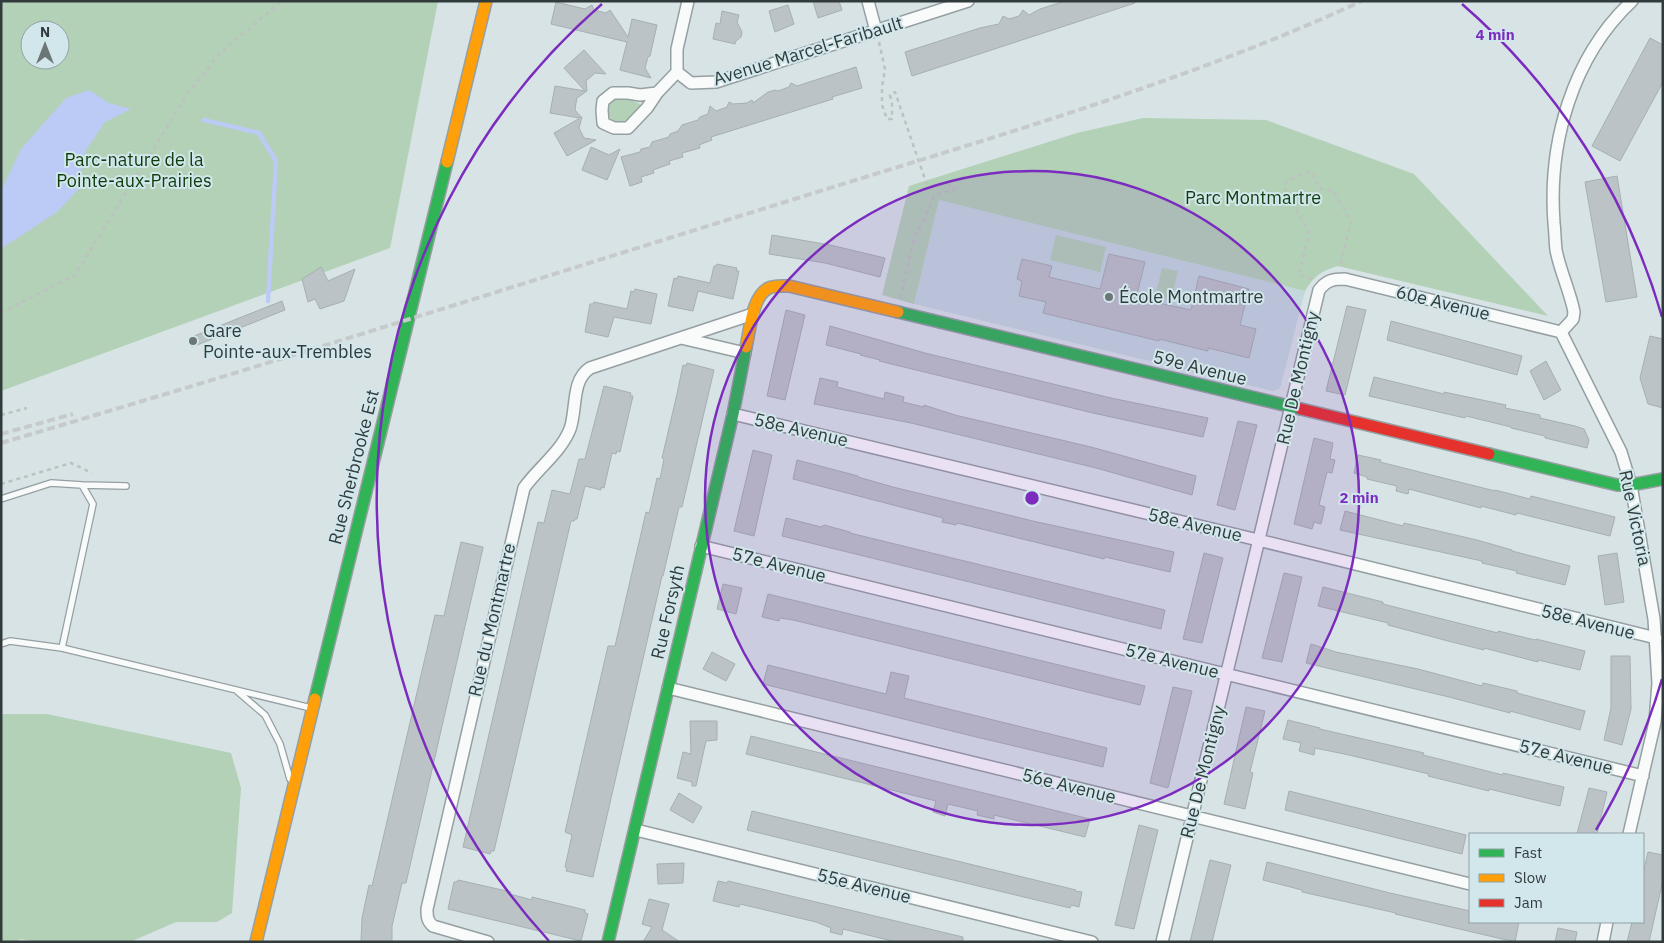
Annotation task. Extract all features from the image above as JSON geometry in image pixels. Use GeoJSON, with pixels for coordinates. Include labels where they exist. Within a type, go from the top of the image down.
{"type":"FeatureCollection","features":[{"type":"Feature","properties":{"kind":"street","name":"Rue Sherbrooke Est"},"geometry":{"type":"LineString","coordinates":[[256,942],[486,1]]}},
{"type":"Feature","properties":{"kind":"street"},"geometry":{"type":"LineString","coordinates":[[868,1],[876,31]]}},
{"type":"Feature","properties":{"kind":"street","name":"Avenue Marcel-Faribault"},"geometry":{"type":"LineString","coordinates":[[677,72],[691,83],[716,82],[968,1]]}},
{"type":"Feature","properties":{"kind":"street"},"geometry":{"type":"LineString","coordinates":[[1561,332],[1572,319],[1574,312],[1556,248],[1552,183],[1558,139],[1572,92],[1582,70],[1606,29],[1632,1]]}},
{"type":"Feature","properties":{"kind":"street"},"geometry":{"type":"LineString","coordinates":[[657,93],[640,95],[613,93],[603,101],[603,123],[614,128],[628,128],[677,72],[677,49],[684,2]]}},
{"type":"Feature","properties":{"kind":"street","name":"60e Avenue"},"geometry":{"type":"LineString","coordinates":[[1319,281],[1334,278],[1345,279],[1561,332]]}},
{"type":"Feature","properties":{"kind":"street","name":"Rue De Montigny"},"geometry":{"type":"LineString","coordinates":[[1162,942],[1191,815],[1291,408],[1319,290],[1319,281]]}},
{"type":"Feature","properties":{"kind":"street","name":"59e Avenue"},"geometry":{"type":"LineString","coordinates":[[763,291],[770,286],[789,286],[1617,485],[1631,485],[1663,479]]}},
{"type":"Feature","properties":{"kind":"street","name":"Rue Forsyth"},"geometry":{"type":"LineString","coordinates":[[608,942],[733,414],[756,302],[763,291]]}},
{"type":"Feature","properties":{"kind":"street","name":"Rue du Montmartre"},"geometry":{"type":"LineString","coordinates":[[488,942],[433,926],[429,922],[427,909],[520,497],[529,480],[560,447],[567,436],[571,427],[578,384],[582,373],[590,368],[754,314]]}},
{"type":"Feature","properties":{"kind":"street","name":"Rue Victoria"},"geometry":{"type":"LineString","coordinates":[[1561,332],[1621,452],[1631,485],[1647,572],[1656,638],[1658,683],[1655,722],[1629,833]]}},
{"type":"Feature","properties":{"kind":"street"},"geometry":{"type":"LineString","coordinates":[[680,338],[745,353]]}},
{"type":"Feature","properties":{"kind":"street","name":"58e Avenue"},"geometry":{"type":"LineString","coordinates":[[733,414],[1656,638]]}},
{"type":"Feature","properties":{"kind":"street","name":"57e Avenue"},"geometry":{"type":"LineString","coordinates":[[701,546],[1643,776]]}},
{"type":"Feature","properties":{"kind":"street","name":"56e Avenue"},"geometry":{"type":"LineString","coordinates":[[668,688],[1469,884]]}},
{"type":"Feature","properties":{"kind":"street","name":"55e Avenue"},"geometry":{"type":"LineString","coordinates":[[636,830],[1092,942]]}},
{"type":"Feature","properties":{"kind":"street"},"geometry":{"type":"LineString","coordinates":[[1603,942],[1608,923]]}},
{"type":"Feature","properties":{"kind":"lane"},"geometry":{"type":"LineString","coordinates":[[1,499],[51,483],[126,486]]}},
{"type":"Feature","properties":{"kind":"lane"},"geometry":{"type":"LineString","coordinates":[[62,648],[94,504],[82,485]]}},
{"type":"Feature","properties":{"kind":"lane"},"geometry":{"type":"LineString","coordinates":[[1,644],[10,641],[62,648],[313,708]]}},
{"type":"Feature","properties":{"kind":"lane"},"geometry":{"type":"LineString","coordinates":[[235,689],[264,716],[280,744],[293,790]]}},
{"type":"Feature","properties":{"kind":"path"},"geometry":{"type":"LineString","coordinates":[[1,313],[75,275],[188,93],[220,53],[282,1]]}},
{"type":"Feature","properties":{"kind":"path"},"geometry":{"type":"LineString","coordinates":[[876,31],[885,69],[882,105],[887,119],[892,119],[890,95],[892,92],[895,92],[927,185],[952,185],[954,189],[953,191],[940,192],[934,196],[916,235],[896,312]]}},
{"type":"Feature","properties":{"kind":"path"},"geometry":{"type":"LineString","coordinates":[[1319,281],[1299,275],[1308,233],[1284,187],[1286,182],[1307,172],[1312,173],[1319,188],[1334,192],[1351,222],[1340,268]]}},
{"type":"Feature","properties":{"kind":"path"},"geometry":{"type":"LineString","coordinates":[[1,415],[27,408]]}},
{"type":"Feature","properties":{"kind":"path"},"geometry":{"type":"LineString","coordinates":[[1,484],[71,463],[92,473]]}},
{"type":"Feature","properties":{"kind":"shaded area","name":"École Montmartre"},"geometry":{"type":"Polygon","coordinates":[[[939,200],[1305,291],[1279,389],[1273,391],[914,304],[939,200]]]}},
{"type":"Feature","properties":{"kind":"green space","name":"Parc-nature de la Pointe-aux-Prairies"},"geometry":{"type":"Polygon","coordinates":[[[1,1],[438,1],[390,248],[1,391],[1,1]]]}},
{"type":"Feature","properties":{"kind":"green space"},"geometry":{"type":"Polygon","coordinates":[[[624,97],[642,106],[629,121],[619,124],[613,121],[607,108],[614,99],[624,97]]]}},
{"type":"Feature","properties":{"kind":"green space","name":"Parc Montmartre"},"geometry":{"type":"Polygon","coordinates":[[[1143,118],[1266,120],[1414,174],[1548,316],[1338,266],[1318,275],[1305,291],[939,200],[914,304],[882,295],[909,186],[1077,133],[1143,118]]]}},
{"type":"Feature","properties":{"kind":"green space"},"geometry":{"type":"Polygon","coordinates":[[[1056,235],[1106,247],[1100,272],[1050,260],[1056,235]]]}},
{"type":"Feature","properties":{"kind":"green space"},"geometry":{"type":"Polygon","coordinates":[[[1162,268],[1178,271],[1171,300],[1155,297],[1162,268]]]}},
{"type":"Feature","properties":{"kind":"green space"},"geometry":{"type":"Polygon","coordinates":[[[1,714],[47,714],[231,753],[241,788],[232,913],[217,922],[176,922],[130,942],[39,942],[20,939],[17,942],[1,942],[1,714]]]}},
{"type":"Feature","properties":{"kind":"water"},"geometry":{"type":"Polygon","coordinates":[[[89,90],[109,103],[131,109],[105,122],[86,150],[77,191],[57,212],[1,249],[1,191],[21,149],[66,98],[89,90]]]}},
{"type":"Feature","properties":{"kind":"building"},"geometry":{"type":"Polygon","coordinates":[[[813,1],[839,1],[842,10],[818,18],[813,1]]]}},
{"type":"Feature","properties":{"kind":"building"},"geometry":{"type":"Polygon","coordinates":[[[1065,1],[1134,1],[1135,3],[912,76],[905,52],[980,28],[999,24],[1003,16],[1009,19],[1019,16],[1023,10],[1029,15],[1040,9],[1065,1]]]}},
{"type":"Feature","properties":{"kind":"building"},"geometry":{"type":"Polygon","coordinates":[[[556,2],[585,9],[592,5],[594,10],[606,13],[610,10],[628,37],[632,19],[657,25],[650,56],[645,68],[651,78],[620,70],[627,42],[551,24],[556,2]]]}},
{"type":"Feature","properties":{"kind":"building"},"geometry":{"type":"Polygon","coordinates":[[[788,5],[794,24],[775,32],[769,11],[788,5]]]}},
{"type":"Feature","properties":{"kind":"building"},"geometry":{"type":"Polygon","coordinates":[[[722,11],[739,15],[737,22],[742,32],[741,37],[735,44],[713,39],[716,23],[720,24],[722,11]]]}},
{"type":"Feature","properties":{"kind":"building"},"geometry":{"type":"Polygon","coordinates":[[[1650,38],[1663,45],[1663,82],[1620,161],[1592,146],[1650,38]]]}},
{"type":"Feature","properties":{"kind":"building"},"geometry":{"type":"Polygon","coordinates":[[[584,50],[606,74],[595,73],[586,81],[587,91],[577,98],[576,103],[575,110],[582,117],[579,128],[584,138],[596,140],[567,156],[554,133],[580,118],[550,113],[555,86],[585,91],[564,68],[584,50]]]}},
{"type":"Feature","properties":{"kind":"building"},"geometry":{"type":"Polygon","coordinates":[[[856,67],[862,88],[832,97],[833,99],[711,137],[712,140],[699,145],[700,148],[682,153],[683,157],[669,161],[670,164],[653,170],[654,173],[641,177],[642,182],[630,186],[621,157],[640,152],[641,149],[650,147],[652,142],[669,137],[670,134],[678,131],[682,125],[698,120],[700,117],[708,114],[710,106],[716,111],[727,107],[729,102],[733,104],[747,103],[752,100],[753,103],[768,92],[789,87],[791,83],[797,86],[856,67]]]}},
{"type":"Feature","properties":{"kind":"building"},"geometry":{"type":"Polygon","coordinates":[[[591,147],[609,155],[620,149],[607,180],[582,170],[591,147]]]}},
{"type":"Feature","properties":{"kind":"building"},"geometry":{"type":"Polygon","coordinates":[[[1617,176],[1637,297],[1606,302],[1585,182],[1617,176]]]}},
{"type":"Feature","properties":{"kind":"building"},"geometry":{"type":"Polygon","coordinates":[[[772,235],[830,245],[885,258],[880,277],[825,263],[769,254],[772,235]]]}},
{"type":"Feature","properties":{"kind":"building"},"geometry":{"type":"Polygon","coordinates":[[[1109,254],[1145,262],[1136,298],[1191,310],[1199,276],[1249,289],[1240,325],[1256,329],[1249,358],[1208,348],[1208,351],[1159,339],[1159,341],[1043,313],[1046,302],[1019,296],[1022,281],[1017,279],[1022,259],[1052,266],[1049,277],[1100,289],[1109,254]]]}},
{"type":"Feature","properties":{"kind":"building"},"geometry":{"type":"Polygon","coordinates":[[[717,264],[737,268],[736,271],[739,271],[733,299],[698,291],[693,311],[668,306],[674,278],[677,279],[678,276],[710,283],[714,266],[717,264]]]}},
{"type":"Feature","properties":{"kind":"building"},"geometry":{"type":"Polygon","coordinates":[[[321,267],[328,281],[355,269],[344,301],[320,309],[315,299],[308,302],[302,279],[321,267]]]}},
{"type":"Feature","properties":{"kind":"building"},"geometry":{"type":"Polygon","coordinates":[[[635,289],[657,294],[651,324],[614,317],[608,337],[585,332],[590,304],[594,302],[627,309],[631,291],[634,292],[635,289]]]}},
{"type":"Feature","properties":{"kind":"building"},"geometry":{"type":"Polygon","coordinates":[[[282,301],[285,310],[192,347],[189,338],[282,301]]]}},
{"type":"Feature","properties":{"kind":"building"},"geometry":{"type":"Polygon","coordinates":[[[1347,306],[1366,310],[1345,395],[1326,391],[1347,306]]]}},
{"type":"Feature","properties":{"kind":"building"},"geometry":{"type":"Polygon","coordinates":[[[786,310],[805,315],[785,400],[767,396],[786,310]]]}},
{"type":"Feature","properties":{"kind":"building"},"geometry":{"type":"Polygon","coordinates":[[[1391,321],[1522,356],[1517,375],[1387,340],[1391,321]]]}},
{"type":"Feature","properties":{"kind":"building"},"geometry":{"type":"Polygon","coordinates":[[[830,326],[925,353],[1111,398],[1208,418],[1203,437],[1093,413],[879,361],[826,345],[830,326]]]}},
{"type":"Feature","properties":{"kind":"building"},"geometry":{"type":"Polygon","coordinates":[[[1650,336],[1663,339],[1663,408],[1648,404],[1640,378],[1650,336]]]}},
{"type":"Feature","properties":{"kind":"building"},"geometry":{"type":"Polygon","coordinates":[[[1546,361],[1561,390],[1544,400],[1530,371],[1546,361]]]}},
{"type":"Feature","properties":{"kind":"building"},"geometry":{"type":"Polygon","coordinates":[[[687,363],[714,370],[682,507],[679,507],[662,576],[593,877],[566,871],[567,868],[565,867],[572,835],[565,832],[608,646],[615,646],[646,512],[649,513],[657,478],[660,479],[664,459],[662,458],[683,365],[686,366],[687,363]]]}},
{"type":"Feature","properties":{"kind":"building"},"geometry":{"type":"Polygon","coordinates":[[[1374,377],[1444,394],[1444,392],[1506,405],[1505,408],[1540,415],[1540,418],[1584,429],[1589,440],[1587,448],[1466,416],[1465,418],[1369,396],[1374,377]]]}},
{"type":"Feature","properties":{"kind":"building"},"geometry":{"type":"Polygon","coordinates":[[[820,378],[838,382],[837,387],[884,399],[885,392],[904,397],[903,402],[924,407],[924,405],[955,415],[1091,447],[1196,476],[1192,495],[1096,468],[911,423],[814,404],[820,378]]]}},
{"type":"Feature","properties":{"kind":"building"},"geometry":{"type":"Polygon","coordinates":[[[604,386],[631,393],[630,396],[633,396],[620,452],[612,453],[604,488],[601,487],[601,490],[585,486],[577,519],[571,521],[494,851],[491,851],[490,854],[463,847],[538,522],[544,523],[552,490],[570,494],[579,459],[585,459],[604,386]]]}},
{"type":"Feature","properties":{"kind":"building"},"geometry":{"type":"Polygon","coordinates":[[[1238,421],[1257,425],[1235,510],[1217,505],[1238,421]]]}},
{"type":"Feature","properties":{"kind":"building"},"geometry":{"type":"Polygon","coordinates":[[[1314,438],[1333,443],[1330,459],[1335,460],[1332,473],[1327,472],[1319,505],[1325,507],[1321,524],[1314,522],[1312,529],[1294,524],[1314,438]]]}},
{"type":"Feature","properties":{"kind":"building"},"geometry":{"type":"Polygon","coordinates":[[[753,450],[772,455],[754,536],[734,531],[753,450]]]}},
{"type":"Feature","properties":{"kind":"building"},"geometry":{"type":"Polygon","coordinates":[[[1358,455],[1495,491],[1530,499],[1531,496],[1615,517],[1610,536],[1517,513],[1516,515],[1481,506],[1481,508],[1409,489],[1408,494],[1396,491],[1397,486],[1367,479],[1367,477],[1354,473],[1358,455]]]}},
{"type":"Feature","properties":{"kind":"building"},"geometry":{"type":"Polygon","coordinates":[[[797,460],[893,487],[1033,521],[1174,552],[1170,572],[1105,557],[1104,559],[957,523],[956,525],[942,522],[943,518],[793,479],[797,460]]]}},
{"type":"Feature","properties":{"kind":"building"},"geometry":{"type":"Polygon","coordinates":[[[1345,511],[1403,526],[1404,523],[1477,540],[1570,566],[1565,585],[1516,573],[1517,571],[1482,563],[1482,561],[1340,530],[1345,511]]]}},
{"type":"Feature","properties":{"kind":"building"},"geometry":{"type":"Polygon","coordinates":[[[786,518],[821,527],[824,525],[1165,610],[1161,629],[782,536],[786,518]]]}},
{"type":"Feature","properties":{"kind":"building"},"geometry":{"type":"Polygon","coordinates":[[[461,542],[483,548],[406,883],[402,883],[392,926],[392,942],[361,942],[362,918],[369,885],[372,886],[435,615],[444,616],[461,542]]]}},
{"type":"Feature","properties":{"kind":"building"},"geometry":{"type":"Polygon","coordinates":[[[1204,553],[1223,558],[1202,643],[1183,639],[1204,553]]]}},
{"type":"Feature","properties":{"kind":"building"},"geometry":{"type":"Polygon","coordinates":[[[1617,553],[1624,602],[1605,605],[1598,556],[1617,553]]]}},
{"type":"Feature","properties":{"kind":"building"},"geometry":{"type":"Polygon","coordinates":[[[1284,573],[1302,577],[1282,662],[1262,658],[1284,573]]]}},
{"type":"Feature","properties":{"kind":"building"},"geometry":{"type":"Polygon","coordinates":[[[723,584],[742,588],[736,614],[717,609],[723,584]]]}},
{"type":"Feature","properties":{"kind":"building"},"geometry":{"type":"Polygon","coordinates":[[[1323,587],[1498,633],[1498,631],[1585,651],[1580,670],[1538,660],[1538,662],[1484,648],[1484,650],[1388,625],[1388,623],[1318,606],[1323,587]]]}},
{"type":"Feature","properties":{"kind":"building"},"geometry":{"type":"Polygon","coordinates":[[[768,594],[1145,686],[1140,705],[793,620],[780,618],[779,621],[762,617],[768,594]]]}},
{"type":"Feature","properties":{"kind":"building"},"geometry":{"type":"Polygon","coordinates":[[[1311,644],[1336,652],[1418,669],[1482,686],[1483,683],[1517,691],[1517,693],[1585,711],[1580,730],[1510,711],[1510,713],[1306,663],[1311,644]]]}},
{"type":"Feature","properties":{"kind":"building"},"geometry":{"type":"Polygon","coordinates":[[[712,652],[735,664],[726,681],[703,669],[712,652]]]}},
{"type":"Feature","properties":{"kind":"building"},"geometry":{"type":"Polygon","coordinates":[[[1611,656],[1630,656],[1631,709],[1622,745],[1604,740],[1611,708],[1611,656]]]}},
{"type":"Feature","properties":{"kind":"building"},"geometry":{"type":"Polygon","coordinates":[[[768,665],[886,694],[891,672],[909,676],[904,698],[1107,748],[1103,767],[763,684],[768,665]]]}},
{"type":"Feature","properties":{"kind":"building"},"geometry":{"type":"Polygon","coordinates":[[[1173,687],[1192,691],[1168,788],[1150,783],[1173,687]]]}},
{"type":"Feature","properties":{"kind":"building"},"geometry":{"type":"Polygon","coordinates":[[[1246,707],[1265,711],[1250,772],[1253,773],[1245,809],[1224,804],[1246,707]]]}},
{"type":"Feature","properties":{"kind":"building"},"geometry":{"type":"Polygon","coordinates":[[[1288,720],[1424,753],[1423,755],[1503,775],[1503,773],[1564,787],[1560,806],[1489,789],[1489,791],[1428,776],[1429,774],[1349,755],[1315,748],[1314,755],[1299,751],[1301,743],[1283,739],[1288,720]]]}},
{"type":"Feature","properties":{"kind":"building"},"geometry":{"type":"Polygon","coordinates":[[[690,721],[717,721],[717,740],[706,741],[696,786],[692,786],[692,782],[677,778],[683,752],[691,754],[690,721]]]}},
{"type":"Feature","properties":{"kind":"building"},"geometry":{"type":"Polygon","coordinates":[[[751,736],[1090,819],[1085,837],[994,815],[994,819],[977,815],[978,811],[948,804],[945,816],[933,812],[936,801],[746,754],[751,736]]]}},
{"type":"Feature","properties":{"kind":"building"},"geometry":{"type":"Polygon","coordinates":[[[1589,788],[1607,792],[1597,833],[1577,833],[1589,788]]]}},
{"type":"Feature","properties":{"kind":"building"},"geometry":{"type":"Polygon","coordinates":[[[1289,791],[1466,835],[1462,854],[1285,810],[1289,791]]]}},
{"type":"Feature","properties":{"kind":"building"},"geometry":{"type":"Polygon","coordinates":[[[679,793],[702,807],[693,823],[670,810],[679,793]]]}},
{"type":"Feature","properties":{"kind":"building"},"geometry":{"type":"Polygon","coordinates":[[[752,811],[1076,890],[1082,892],[1079,907],[1071,905],[1070,908],[747,830],[752,811]]]}},
{"type":"Feature","properties":{"kind":"building"},"geometry":{"type":"Polygon","coordinates":[[[1139,825],[1158,830],[1134,929],[1115,925],[1139,825]]]}},
{"type":"Feature","properties":{"kind":"building"},"geometry":{"type":"Polygon","coordinates":[[[1648,852],[1663,855],[1663,880],[1649,942],[1627,942],[1632,923],[1644,923],[1644,870],[1648,852]]]}},
{"type":"Feature","properties":{"kind":"building"},"geometry":{"type":"Polygon","coordinates":[[[1210,860],[1231,865],[1212,942],[1190,942],[1210,860]]]}},
{"type":"Feature","properties":{"kind":"building"},"geometry":{"type":"Polygon","coordinates":[[[1267,862],[1469,911],[1469,923],[1519,923],[1515,942],[1302,892],[1302,890],[1263,880],[1267,862]]]}},
{"type":"Feature","properties":{"kind":"building"},"geometry":{"type":"Polygon","coordinates":[[[684,863],[683,883],[658,884],[657,864],[684,863]]]}},
{"type":"Feature","properties":{"kind":"building"},"geometry":{"type":"Polygon","coordinates":[[[458,880],[511,892],[510,894],[532,900],[532,897],[585,910],[585,913],[588,914],[581,941],[448,909],[454,882],[458,880]]]}},
{"type":"Feature","properties":{"kind":"building"},"geometry":{"type":"Polygon","coordinates":[[[718,881],[727,883],[728,881],[963,937],[963,942],[896,942],[843,929],[842,935],[830,932],[831,928],[816,922],[740,904],[739,907],[713,901],[718,881]]]}},
{"type":"Feature","properties":{"kind":"building"},"geometry":{"type":"Polygon","coordinates":[[[649,899],[669,904],[662,930],[680,942],[643,942],[652,927],[642,924],[649,899]]]}},
{"type":"Feature","properties":{"kind":"building"},"geometry":{"type":"Polygon","coordinates":[[[1558,928],[1577,932],[1575,942],[1555,942],[1558,928]]]}},
{"type":"Feature","properties":{"kind":"waterway"},"geometry":{"type":"LineString","coordinates":[[204,120],[259,133],[276,161],[268,301]]}},
{"type":"Feature","properties":{"kind":"railway"},"geometry":{"type":"LineString","coordinates":[[1,443],[296,354],[1077,110],[1221,60],[1292,32],[1362,1]]}},
{"type":"Feature","properties":{"kind":"railway"},"geometry":{"type":"LineString","coordinates":[[1,434],[73,414]]}},
{"type":"Feature","properties":{"kind":"traffic: fast"},"geometry":{"type":"LineString","coordinates":[[315,699],[447,162]]}},
{"type":"Feature","properties":{"kind":"traffic: fast"},"geometry":{"type":"LineString","coordinates":[[898,312],[1301,409]]}},
{"type":"Feature","properties":{"kind":"traffic: fast"},"geometry":{"type":"LineString","coordinates":[[608,942],[733,414],[746,347]]}},
{"type":"Feature","properties":{"kind":"traffic: fast"},"geometry":{"type":"LineString","coordinates":[[1489,454],[1617,485],[1631,485],[1663,479]]}},
{"type":"Feature","properties":{"kind":"traffic: slow"},"geometry":{"type":"LineString","coordinates":[[447,162],[486,1]]}},
{"type":"Feature","properties":{"kind":"traffic: slow"},"geometry":{"type":"LineString","coordinates":[[746,347],[755,306],[763,292],[774,286],[789,286],[898,312]]}},
{"type":"Feature","properties":{"kind":"traffic: slow"},"geometry":{"type":"LineString","coordinates":[[256,942],[315,699]]}},
{"type":"Feature","properties":{"kind":"traffic: jam"},"geometry":{"type":"LineString","coordinates":[[1301,409],[1489,454]]}},
{"type":"Feature","properties":{"kind":"place","name":"École Montmartre"},"geometry":{"type":"Point","coordinates":[1109,297]}},
{"type":"Feature","properties":{"kind":"place","name":"Gare Pointe-aux-Trembles"},"geometry":{"type":"Point","coordinates":[193,341]}}]}
